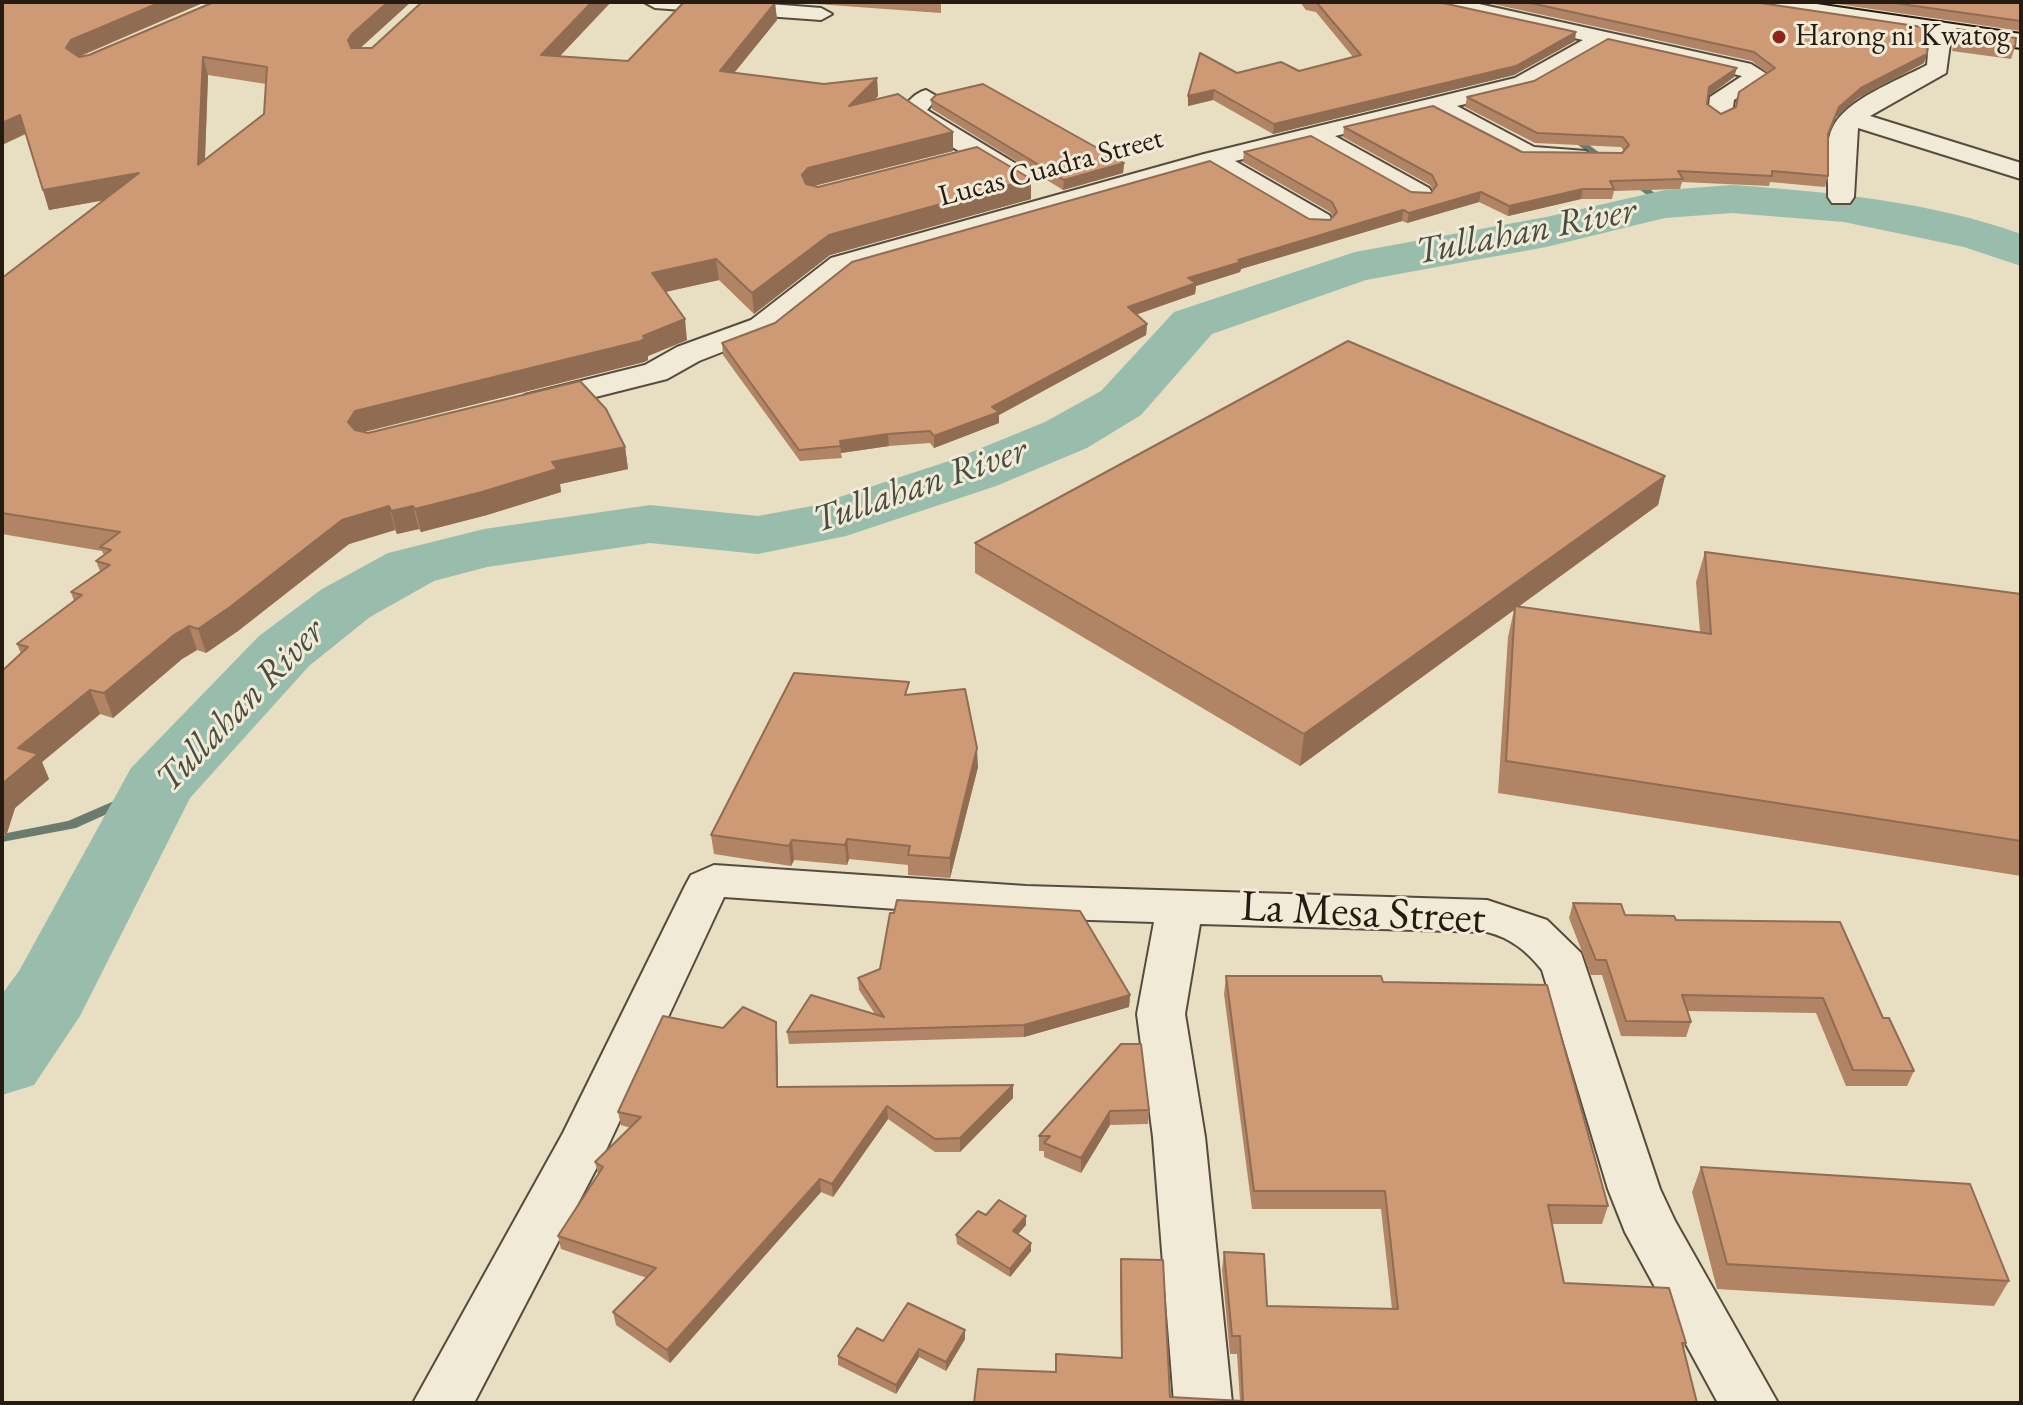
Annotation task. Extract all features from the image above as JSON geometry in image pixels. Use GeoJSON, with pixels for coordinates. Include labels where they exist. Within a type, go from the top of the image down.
{"type":"FeatureCollection","features":[{"type":"Feature","properties":{"kind":"main road"},"geometry":{"type":"LineString","coordinates":[[1754,2],[2021,41]]}},
{"type":"Feature","properties":{"kind":"street"},"geometry":{"type":"LineString","coordinates":[[655,2],[821,14]]}},
{"type":"Feature","properties":{"kind":"street"},"geometry":{"type":"LineString","coordinates":[[1441,2],[1751,71],[1758,76],[1722,97],[1720,114]]}},
{"type":"Feature","properties":{"kind":"street"},"geometry":{"type":"LineString","coordinates":[[1841,197],[1843,130],[1850,118],[1938,68],[1941,29]]}},
{"type":"Feature","properties":{"kind":"street","name":"Lucas Cuadra Street"},"geometry":{"type":"LineString","coordinates":[[504,410],[656,372],[688,354],[762,326],[841,264],[1213,159],[1530,80],[1603,38]]}},
{"type":"Feature","properties":{"kind":"street"},"geometry":{"type":"LineString","coordinates":[[926,97],[913,111],[915,113],[1058,201]]}},
{"type":"Feature","properties":{"kind":"street"},"geometry":{"type":"LineString","coordinates":[[1434,104],[1529,154],[1598,155]]}},
{"type":"Feature","properties":{"kind":"street"},"geometry":{"type":"LineString","coordinates":[[1850,118],[2021,171]]}},
{"type":"Feature","properties":{"kind":"street"},"geometry":{"type":"LineString","coordinates":[[1314,135],[1420,194]]}},
{"type":"Feature","properties":{"kind":"street"},"geometry":{"type":"LineString","coordinates":[[946,163],[983,154]]}},
{"type":"Feature","properties":{"kind":"street"},"geometry":{"type":"LineString","coordinates":[[1213,159],[1319,221]]}},
{"type":"Feature","properties":{"kind":"street","name":"La Mesa Street"},"geometry":{"type":"LineString","coordinates":[[442,1403],[505,1298],[636,1037],[707,886],[714,881],[1026,902],[1487,916],[1520,924],[1547,939],[1564,965],[1634,1189],[1652,1232],[1749,1403]]}},
{"type":"Feature","properties":{"kind":"street"},"geometry":{"type":"LineString","coordinates":[[1180,907],[1161,1014],[1179,1137],[1203,1403]]}},
{"type":"Feature","properties":{"kind":"building"},"geometry":{"type":"Polygon","coordinates":[[[2,2],[161,2],[71,40],[66,48],[79,57],[214,2],[388,2],[348,40],[351,48],[372,48],[422,2],[592,2],[541,55],[628,61],[684,2],[775,3],[720,71],[824,84],[877,78],[849,106],[898,94],[953,132],[808,168],[802,175],[806,184],[818,187],[977,147],[1031,179],[829,235],[752,293],[716,259],[652,273],[685,319],[643,336],[645,338],[641,341],[355,411],[348,422],[355,430],[368,433],[580,381],[606,409],[625,447],[552,462],[557,469],[482,492],[415,509],[413,506],[391,511],[389,506],[342,520],[198,629],[189,626],[174,635],[104,693],[90,690],[18,748],[38,754],[2,787],[2,671],[28,647],[17,644],[82,595],[71,592],[110,565],[96,561],[111,550],[100,547],[120,532],[2,513],[2,278],[139,173],[43,190],[20,115],[2,123],[2,2]],[[203,57],[198,165],[264,114],[267,67],[203,57]]]}},
{"type":"Feature","properties":{"kind":"building"},"geometry":{"type":"Polygon","coordinates":[[[1313,2],[1438,2],[1576,32],[1516,66],[1274,124],[1214,90],[1188,96],[1200,53],[1237,73],[1281,62],[1299,71],[1361,55],[1313,2]]]}},
{"type":"Feature","properties":{"kind":"building"},"geometry":{"type":"Polygon","coordinates":[[[1526,2],[1754,2],[1929,28],[1927,54],[1861,88],[1839,107],[1828,134],[1828,176],[1772,171],[1772,176],[1678,171],[1683,179],[1610,181],[1614,189],[1583,189],[1509,206],[1481,192],[1409,213],[1403,210],[1188,278],[1196,283],[1128,307],[1147,324],[992,407],[999,412],[934,436],[930,431],[888,434],[840,441],[841,446],[799,450],[722,343],[775,323],[852,262],[1210,161],[1309,219],[1330,220],[1337,212],[1332,202],[1244,152],[1311,136],[1411,192],[1431,193],[1437,185],[1432,175],[1344,127],[1433,106],[1522,152],[1622,153],[1629,145],[1623,137],[1537,133],[1467,97],[1534,81],[1608,39],[1737,68],[1709,87],[1707,104],[1721,114],[1736,107],[1739,92],[1775,68],[1754,52],[1526,2]]]}},
{"type":"Feature","properties":{"kind":"building"},"geometry":{"type":"Polygon","coordinates":[[[1887,2],[2021,2],[2021,21],[1887,2]]]}},
{"type":"Feature","properties":{"kind":"building"},"geometry":{"type":"Polygon","coordinates":[[[1957,29],[2016,38],[2015,47],[1956,39],[1957,29]]]}},
{"type":"Feature","properties":{"kind":"building"},"geometry":{"type":"Polygon","coordinates":[[[983,84],[1124,163],[1064,180],[931,100],[936,95],[983,84]]]}},
{"type":"Feature","properties":{"kind":"building"},"geometry":{"type":"Polygon","coordinates":[[[1348,341],[1665,476],[1304,734],[975,543],[1348,341]]]}},
{"type":"Feature","properties":{"kind":"building"},"geometry":{"type":"Polygon","coordinates":[[[1705,552],[2021,594],[2021,841],[1506,761],[1515,606],[1711,634],[1705,552]]]}},
{"type":"Feature","properties":{"kind":"building"},"geometry":{"type":"Polygon","coordinates":[[[794,673],[909,682],[905,695],[965,689],[977,748],[950,858],[908,855],[910,846],[847,839],[845,845],[792,840],[789,846],[711,835],[794,673]]]}},
{"type":"Feature","properties":{"kind":"building"},"geometry":{"type":"Polygon","coordinates":[[[897,900],[1080,911],[1130,995],[1024,1025],[787,1032],[811,995],[884,1017],[858,978],[880,969],[890,913],[894,913],[897,900]]]}},
{"type":"Feature","properties":{"kind":"building"},"geometry":{"type":"Polygon","coordinates":[[[1573,903],[1621,904],[1625,915],[1674,916],[1676,920],[1840,922],[1883,1018],[1889,1018],[1914,1071],[1853,1070],[1823,998],[1682,995],[1691,1022],[1626,1021],[1606,960],[1596,960],[1573,903]]]}},
{"type":"Feature","properties":{"kind":"building"},"geometry":{"type":"Polygon","coordinates":[[[1226,976],[1381,976],[1383,982],[1547,985],[1608,1206],[1548,1205],[1564,1283],[1669,1288],[1686,1343],[1682,1343],[1697,1403],[974,1403],[978,1369],[1056,1372],[1056,1354],[1122,1358],[1121,1259],[1163,1260],[1170,1397],[1243,1401],[1240,1336],[1232,1336],[1224,1252],[1264,1254],[1267,1306],[1398,1309],[1385,1191],[1254,1191],[1226,976]]]}},
{"type":"Feature","properties":{"kind":"building"},"geometry":{"type":"Polygon","coordinates":[[[743,1007],[776,1022],[777,1087],[1013,1085],[960,1138],[935,1139],[887,1106],[832,1184],[820,1179],[667,1350],[613,1312],[656,1268],[558,1236],[603,1167],[595,1162],[641,1117],[618,1112],[663,1016],[723,1028],[743,1007]]]}},
{"type":"Feature","properties":{"kind":"building"},"geometry":{"type":"Polygon","coordinates":[[[1121,1044],[1141,1044],[1149,1110],[1110,1111],[1081,1158],[1044,1143],[1050,1136],[1039,1136],[1121,1044]]]}},
{"type":"Feature","properties":{"kind":"building"},"geometry":{"type":"Polygon","coordinates":[[[1701,1167],[1970,1184],[2009,1281],[1727,1264],[1701,1167]]]}},
{"type":"Feature","properties":{"kind":"building"},"geometry":{"type":"Polygon","coordinates":[[[999,1200],[1026,1216],[1013,1231],[1031,1243],[1010,1269],[956,1235],[978,1211],[986,1215],[999,1200]]]}},
{"type":"Feature","properties":{"kind":"building"},"geometry":{"type":"Polygon","coordinates":[[[908,1303],[965,1330],[946,1362],[919,1349],[896,1385],[838,1356],[857,1328],[883,1341],[908,1303]]]}},
{"type":"Feature","properties":{"kind":"waterway"},"geometry":{"type":"LineString","coordinates":[[1574,138],[1608,162]]}},
{"type":"Feature","properties":{"kind":"waterway"},"geometry":{"type":"LineString","coordinates":[[1635,182],[1665,204]]}},
{"type":"Feature","properties":{"kind":"waterway","name":"Tullahan River"},"geometry":{"type":"LineString","coordinates":[[2,1060],[50,993],[158,786],[284,651],[346,603],[411,567],[484,548],[650,524],[758,535],[824,523],[974,473],[1066,435],[1121,403],[1193,323],[1355,267],[1546,232],[1665,204],[1732,199],[1844,208],[1977,235],[2021,251]]}},
{"type":"Feature","properties":{"kind":"waterway"},"geometry":{"type":"LineString","coordinates":[[2,838],[71,825],[158,786]]}},
{"type":"Feature","properties":{"kind":"place","name":"Harong ni Kwatog"},"geometry":{"type":"Point","coordinates":[1779,37]}}]}
